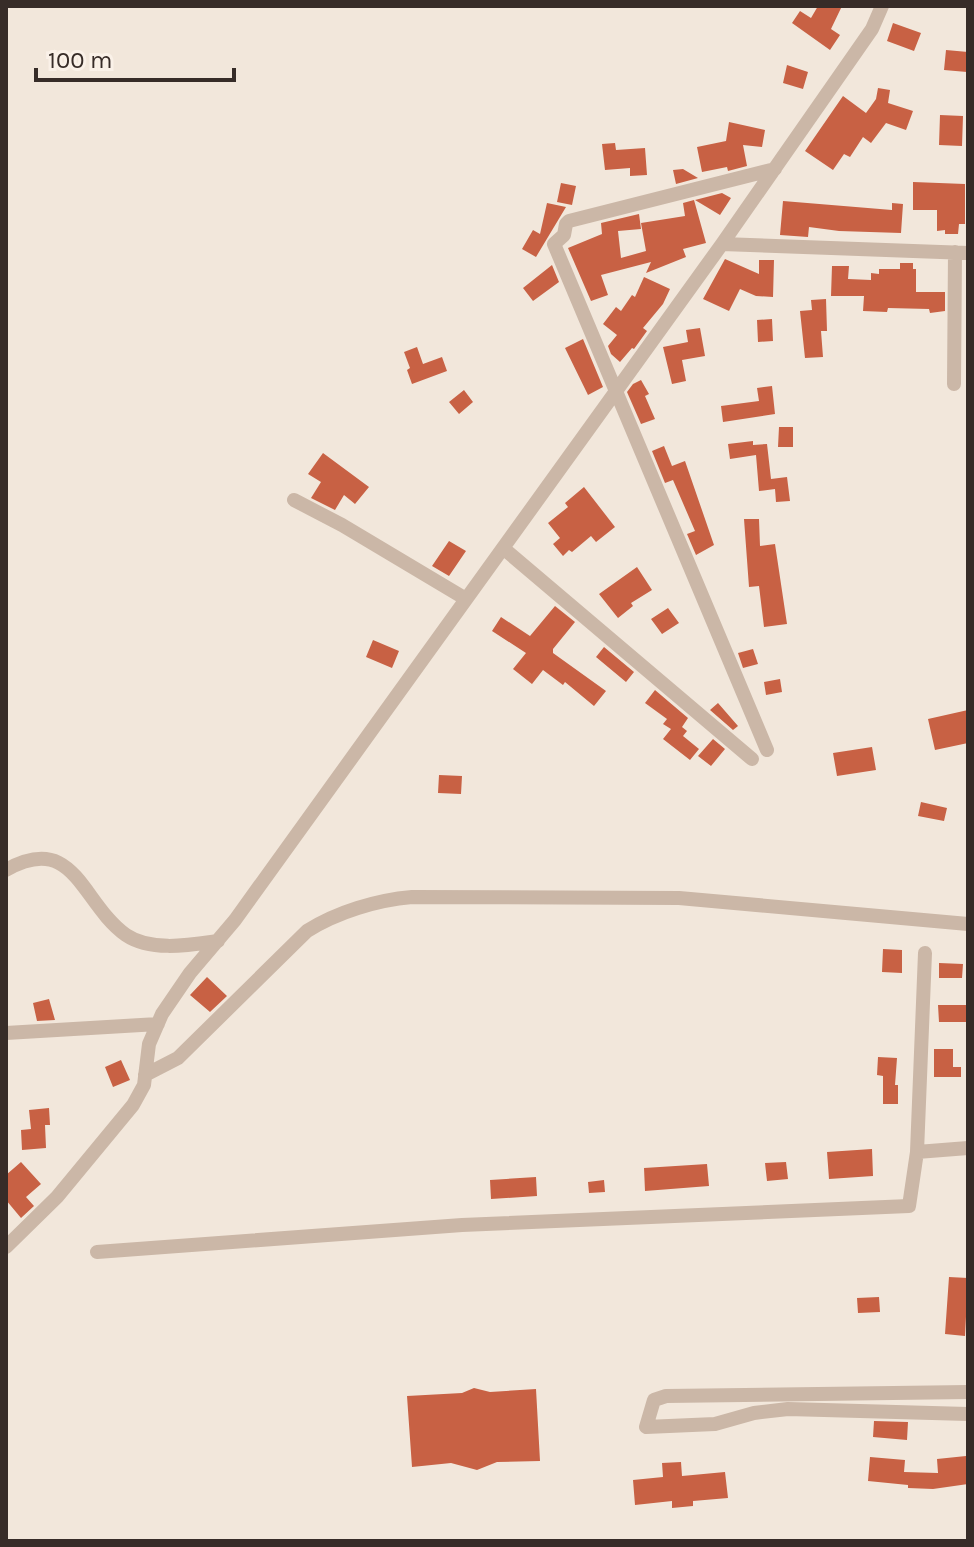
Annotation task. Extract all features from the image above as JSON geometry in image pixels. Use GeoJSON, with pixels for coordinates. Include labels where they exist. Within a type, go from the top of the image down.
{"type":"FeatureCollection","features":[{"type":"Feature","properties":{"kind":"street"},"geometry":{"type":"LineString","coordinates":[[6,1247],[57,1197],[133,1105],[144,1085],[149,1044],[190,973],[235,920],[722,244],[872,29],[882,6]]}},
{"type":"Feature","properties":{"kind":"street"},"geometry":{"type":"LineString","coordinates":[[767,750],[618,389],[555,246],[564,235],[566,222],[775,169]]}},
{"type":"Feature","properties":{"kind":"street"},"geometry":{"type":"LineString","coordinates":[[722,244],[962,252],[954,384]]}},
{"type":"Feature","properties":{"kind":"street"},"geometry":{"type":"LineString","coordinates":[[294,500],[466,599]]}},
{"type":"Feature","properties":{"kind":"street"},"geometry":{"type":"LineString","coordinates":[[503,548],[752,759]]}},
{"type":"Feature","properties":{"kind":"street"},"geometry":{"type":"LineString","coordinates":[[6,870],[32,858],[51,858],[67,866],[109,918],[128,936],[179,946],[218,941]]}},
{"type":"Feature","properties":{"kind":"street"},"geometry":{"type":"LineString","coordinates":[[145,1075],[178,1058],[307,931],[384,901],[412,897],[679,898],[968,924]]}},
{"type":"Feature","properties":{"kind":"street"},"geometry":{"type":"LineString","coordinates":[[97,1252],[462,1225],[906,1207],[912,1203],[917,1152],[925,953]]}},
{"type":"Feature","properties":{"kind":"street"},"geometry":{"type":"LineString","coordinates":[[6,1033],[158,1024]]}},
{"type":"Feature","properties":{"kind":"street"},"geometry":{"type":"LineString","coordinates":[[917,1152],[968,1148]]}},
{"type":"Feature","properties":{"kind":"street"},"geometry":{"type":"LineString","coordinates":[[968,1392],[666,1396],[654,1400],[646,1427],[715,1424],[754,1413],[788,1409],[968,1414]]}},
{"type":"Feature","properties":{"kind":"building"},"geometry":{"type":"Polygon","coordinates":[[[818,6],[842,6],[831,29],[840,35],[830,50],[792,23],[800,11],[811,18],[818,6]]]}},
{"type":"Feature","properties":{"kind":"building"},"geometry":{"type":"Polygon","coordinates":[[[893,23],[921,33],[914,51],[887,41],[893,23]]]}},
{"type":"Feature","properties":{"kind":"building"},"geometry":{"type":"Polygon","coordinates":[[[946,50],[968,52],[967,72],[944,70],[946,50]]]}},
{"type":"Feature","properties":{"kind":"building"},"geometry":{"type":"Polygon","coordinates":[[[787,65],[808,72],[803,89],[783,83],[787,65]]]}},
{"type":"Feature","properties":{"kind":"building"},"geometry":{"type":"Polygon","coordinates":[[[878,88],[890,90],[888,103],[913,111],[906,130],[886,123],[871,143],[863,137],[850,157],[844,154],[833,170],[805,151],[843,96],[866,113],[876,99],[878,88]]]}},
{"type":"Feature","properties":{"kind":"building"},"geometry":{"type":"Polygon","coordinates":[[[940,115],[963,116],[962,146],[939,145],[940,115]]]}},
{"type":"Feature","properties":{"kind":"building"},"geometry":{"type":"Polygon","coordinates":[[[729,122],[765,130],[762,147],[743,145],[747,166],[728,171],[727,167],[702,172],[697,147],[726,141],[729,122]]]}},
{"type":"Feature","properties":{"kind":"building"},"geometry":{"type":"Polygon","coordinates":[[[615,143],[616,150],[645,148],[647,175],[630,176],[630,168],[605,170],[602,144],[615,143]]]}},
{"type":"Feature","properties":{"kind":"building"},"geometry":{"type":"Polygon","coordinates":[[[683,169],[698,178],[676,184],[673,170],[683,169]]]}},
{"type":"Feature","properties":{"kind":"building"},"geometry":{"type":"Polygon","coordinates":[[[913,182],[965,184],[965,224],[959,224],[958,234],[937,231],[937,210],[913,210],[913,182]]]}},
{"type":"Feature","properties":{"kind":"building"},"geometry":{"type":"Polygon","coordinates":[[[561,183],[576,186],[572,205],[557,202],[561,183]]]}},
{"type":"Feature","properties":{"kind":"building"},"geometry":{"type":"Polygon","coordinates":[[[722,193],[731,198],[720,215],[695,200],[722,193]]]}},
{"type":"Feature","properties":{"kind":"building"},"geometry":{"type":"Polygon","coordinates":[[[694,200],[706,243],[683,249],[686,257],[646,273],[651,262],[601,275],[608,295],[591,301],[568,248],[602,234],[601,223],[639,214],[641,229],[618,231],[621,258],[646,251],[641,223],[685,216],[683,203],[694,200]]]}},
{"type":"Feature","properties":{"kind":"building"},"geometry":{"type":"Polygon","coordinates":[[[783,201],[892,210],[892,203],[903,204],[901,233],[809,227],[808,237],[780,235],[783,201]]]}},
{"type":"Feature","properties":{"kind":"building"},"geometry":{"type":"Polygon","coordinates":[[[547,203],[566,207],[536,257],[522,249],[533,230],[540,234],[547,203]]]}},
{"type":"Feature","properties":{"kind":"building"},"geometry":{"type":"Polygon","coordinates":[[[725,259],[759,274],[759,260],[774,260],[773,297],[756,296],[740,289],[729,311],[703,299],[725,259]]]}},
{"type":"Feature","properties":{"kind":"building"},"geometry":{"type":"Polygon","coordinates":[[[900,263],[913,263],[916,292],[945,292],[945,311],[930,313],[929,309],[888,308],[887,312],[863,311],[864,296],[831,296],[832,266],[849,266],[848,279],[871,280],[871,273],[879,274],[879,269],[900,269],[900,263]]]}},
{"type":"Feature","properties":{"kind":"building"},"geometry":{"type":"Polygon","coordinates":[[[552,265],[559,282],[533,301],[523,288],[552,265]]]}},
{"type":"Feature","properties":{"kind":"building"},"geometry":{"type":"Polygon","coordinates":[[[644,277],[670,289],[663,304],[643,328],[647,331],[620,362],[608,346],[617,335],[603,324],[616,307],[621,311],[632,295],[635,297],[644,277]]]}},
{"type":"Feature","properties":{"kind":"building"},"geometry":{"type":"Polygon","coordinates":[[[826,299],[827,331],[821,331],[823,357],[805,358],[800,311],[812,310],[811,300],[826,299]]]}},
{"type":"Feature","properties":{"kind":"building"},"geometry":{"type":"Polygon","coordinates":[[[772,319],[773,341],[758,342],[757,320],[772,319]]]}},
{"type":"Feature","properties":{"kind":"building"},"geometry":{"type":"Polygon","coordinates":[[[700,328],[705,356],[682,360],[686,381],[672,384],[663,347],[688,342],[686,330],[700,328]]]}},
{"type":"Feature","properties":{"kind":"building"},"geometry":{"type":"Polygon","coordinates":[[[583,339],[603,387],[588,395],[565,348],[583,339]]]}},
{"type":"Feature","properties":{"kind":"building"},"geometry":{"type":"Polygon","coordinates":[[[417,347],[423,364],[442,357],[447,371],[412,384],[404,352],[417,347]]]}},
{"type":"Feature","properties":{"kind":"building"},"geometry":{"type":"Polygon","coordinates":[[[641,380],[649,394],[645,396],[655,419],[641,424],[627,392],[641,380]]]}},
{"type":"Feature","properties":{"kind":"building"},"geometry":{"type":"Polygon","coordinates":[[[772,386],[775,414],[723,422],[721,406],[759,401],[757,388],[772,386]]]}},
{"type":"Feature","properties":{"kind":"building"},"geometry":{"type":"Polygon","coordinates":[[[464,390],[473,402],[459,414],[449,402],[464,390]]]}},
{"type":"Feature","properties":{"kind":"building"},"geometry":{"type":"Polygon","coordinates":[[[779,427],[793,427],[793,447],[778,447],[779,427]]]}},
{"type":"Feature","properties":{"kind":"building"},"geometry":{"type":"Polygon","coordinates":[[[753,441],[753,445],[767,444],[771,479],[787,477],[790,501],[776,502],[775,489],[759,491],[756,455],[730,459],[728,444],[753,441]]]}},
{"type":"Feature","properties":{"kind":"building"},"geometry":{"type":"Polygon","coordinates":[[[664,446],[672,466],[685,461],[714,545],[696,555],[687,534],[695,531],[673,480],[665,483],[652,451],[664,446]]]}},
{"type":"Feature","properties":{"kind":"building"},"geometry":{"type":"Polygon","coordinates":[[[323,453],[369,487],[355,504],[344,495],[335,510],[311,498],[321,482],[308,474],[323,453]]]}},
{"type":"Feature","properties":{"kind":"building"},"geometry":{"type":"Polygon","coordinates":[[[584,487],[615,527],[596,542],[591,536],[563,556],[553,544],[560,538],[548,523],[568,507],[565,503],[584,487]]]}},
{"type":"Feature","properties":{"kind":"building"},"geometry":{"type":"Polygon","coordinates":[[[744,519],[759,519],[760,546],[775,544],[787,624],[764,627],[759,586],[749,587],[744,519]]]}},
{"type":"Feature","properties":{"kind":"building"},"geometry":{"type":"Polygon","coordinates":[[[449,541],[466,551],[449,576],[432,566],[449,541]]]}},
{"type":"Feature","properties":{"kind":"building"},"geometry":{"type":"Polygon","coordinates":[[[637,567],[652,590],[631,603],[633,606],[618,618],[599,594],[637,567]]]}},
{"type":"Feature","properties":{"kind":"building"},"geometry":{"type":"Polygon","coordinates":[[[555,606],[575,622],[553,653],[606,691],[594,706],[565,682],[563,685],[543,670],[532,684],[513,669],[526,653],[492,631],[501,617],[530,636],[555,606]]]}},
{"type":"Feature","properties":{"kind":"building"},"geometry":{"type":"Polygon","coordinates":[[[668,608],[679,623],[662,634],[651,619],[668,608]]]}},
{"type":"Feature","properties":{"kind":"building"},"geometry":{"type":"Polygon","coordinates":[[[373,640],[399,651],[392,668],[366,657],[373,640]]]}},
{"type":"Feature","properties":{"kind":"building"},"geometry":{"type":"Polygon","coordinates":[[[604,647],[634,672],[626,682],[596,657],[604,647]]]}},
{"type":"Feature","properties":{"kind":"building"},"geometry":{"type":"Polygon","coordinates":[[[753,649],[758,664],[743,668],[738,653],[753,649]]]}},
{"type":"Feature","properties":{"kind":"building"},"geometry":{"type":"Polygon","coordinates":[[[780,679],[782,692],[766,695],[764,682],[780,679]]]}},
{"type":"Feature","properties":{"kind":"building"},"geometry":{"type":"Polygon","coordinates":[[[655,690],[688,718],[682,727],[687,731],[683,736],[699,749],[690,760],[663,739],[671,729],[663,724],[667,719],[645,703],[655,690]]]}},
{"type":"Feature","properties":{"kind":"building"},"geometry":{"type":"Polygon","coordinates":[[[718,703],[738,726],[733,730],[710,710],[718,703]]]}},
{"type":"Feature","properties":{"kind":"building"},"geometry":{"type":"Polygon","coordinates":[[[968,710],[968,743],[935,750],[928,719],[968,710]]]}},
{"type":"Feature","properties":{"kind":"building"},"geometry":{"type":"Polygon","coordinates":[[[713,739],[725,749],[711,766],[698,756],[713,739]]]}},
{"type":"Feature","properties":{"kind":"building"},"geometry":{"type":"Polygon","coordinates":[[[872,747],[876,770],[837,776],[833,753],[872,747]]]}},
{"type":"Feature","properties":{"kind":"building"},"geometry":{"type":"Polygon","coordinates":[[[439,775],[462,776],[461,794],[438,793],[439,775]]]}},
{"type":"Feature","properties":{"kind":"building"},"geometry":{"type":"Polygon","coordinates":[[[921,802],[947,808],[944,821],[918,816],[921,802]]]}},
{"type":"Feature","properties":{"kind":"building"},"geometry":{"type":"Polygon","coordinates":[[[883,949],[902,950],[902,973],[882,972],[883,949]]]}},
{"type":"Feature","properties":{"kind":"building"},"geometry":{"type":"Polygon","coordinates":[[[939,963],[963,964],[962,978],[939,978],[939,963]]]}},
{"type":"Feature","properties":{"kind":"building"},"geometry":{"type":"Polygon","coordinates":[[[207,977],[227,996],[210,1012],[190,995],[207,977]]]}},
{"type":"Feature","properties":{"kind":"building"},"geometry":{"type":"Polygon","coordinates":[[[49,999],[55,1020],[37,1021],[33,1003],[49,999]]]}},
{"type":"Feature","properties":{"kind":"building"},"geometry":{"type":"Polygon","coordinates":[[[938,1005],[968,1005],[968,1022],[939,1022],[938,1005]]]}},
{"type":"Feature","properties":{"kind":"building"},"geometry":{"type":"Polygon","coordinates":[[[934,1049],[953,1049],[953,1067],[961,1067],[961,1077],[934,1077],[934,1049]]]}},
{"type":"Feature","properties":{"kind":"building"},"geometry":{"type":"Polygon","coordinates":[[[878,1057],[897,1058],[895,1085],[898,1085],[898,1104],[883,1104],[883,1076],[877,1075],[878,1057]]]}},
{"type":"Feature","properties":{"kind":"building"},"geometry":{"type":"Polygon","coordinates":[[[121,1060],[130,1080],[113,1087],[105,1067],[121,1060]]]}},
{"type":"Feature","properties":{"kind":"building"},"geometry":{"type":"Polygon","coordinates":[[[49,1108],[50,1125],[45,1125],[46,1148],[22,1150],[21,1130],[31,1129],[29,1110],[49,1108]]]}},
{"type":"Feature","properties":{"kind":"building"},"geometry":{"type":"Polygon","coordinates":[[[872,1149],[873,1176],[829,1179],[827,1152],[872,1149]]]}},
{"type":"Feature","properties":{"kind":"building"},"geometry":{"type":"Polygon","coordinates":[[[21,1162],[41,1184],[26,1197],[34,1206],[21,1218],[6,1200],[6,1175],[21,1162]]]}},
{"type":"Feature","properties":{"kind":"building"},"geometry":{"type":"Polygon","coordinates":[[[786,1162],[788,1179],[767,1181],[765,1163],[786,1162]]]}},
{"type":"Feature","properties":{"kind":"building"},"geometry":{"type":"Polygon","coordinates":[[[707,1164],[709,1186],[645,1191],[644,1168],[707,1164]]]}},
{"type":"Feature","properties":{"kind":"building"},"geometry":{"type":"Polygon","coordinates":[[[536,1177],[537,1196],[491,1199],[490,1180],[536,1177]]]}},
{"type":"Feature","properties":{"kind":"building"},"geometry":{"type":"Polygon","coordinates":[[[604,1180],[605,1192],[589,1193],[588,1182],[604,1180]]]}},
{"type":"Feature","properties":{"kind":"building"},"geometry":{"type":"Polygon","coordinates":[[[949,1277],[968,1278],[965,1336],[945,1334],[949,1277]]]}},
{"type":"Feature","properties":{"kind":"building"},"geometry":{"type":"Polygon","coordinates":[[[879,1297],[880,1312],[858,1313],[857,1298],[879,1297]]]}},
{"type":"Feature","properties":{"kind":"building"},"geometry":{"type":"Polygon","coordinates":[[[474,1388],[490,1392],[536,1389],[540,1461],[497,1462],[477,1470],[451,1463],[412,1467],[407,1396],[462,1393],[474,1388]]]}},
{"type":"Feature","properties":{"kind":"building"},"geometry":{"type":"Polygon","coordinates":[[[874,1421],[908,1422],[907,1440],[873,1437],[874,1421]]]}},
{"type":"Feature","properties":{"kind":"building"},"geometry":{"type":"Polygon","coordinates":[[[966,1456],[968,1484],[933,1489],[868,1481],[870,1457],[905,1460],[904,1472],[938,1473],[937,1459],[966,1456]]]}},
{"type":"Feature","properties":{"kind":"building"},"geometry":{"type":"Polygon","coordinates":[[[681,1462],[682,1476],[725,1472],[728,1498],[693,1501],[693,1506],[672,1508],[672,1501],[635,1505],[633,1480],[663,1477],[662,1463],[681,1462]]]}}]}
